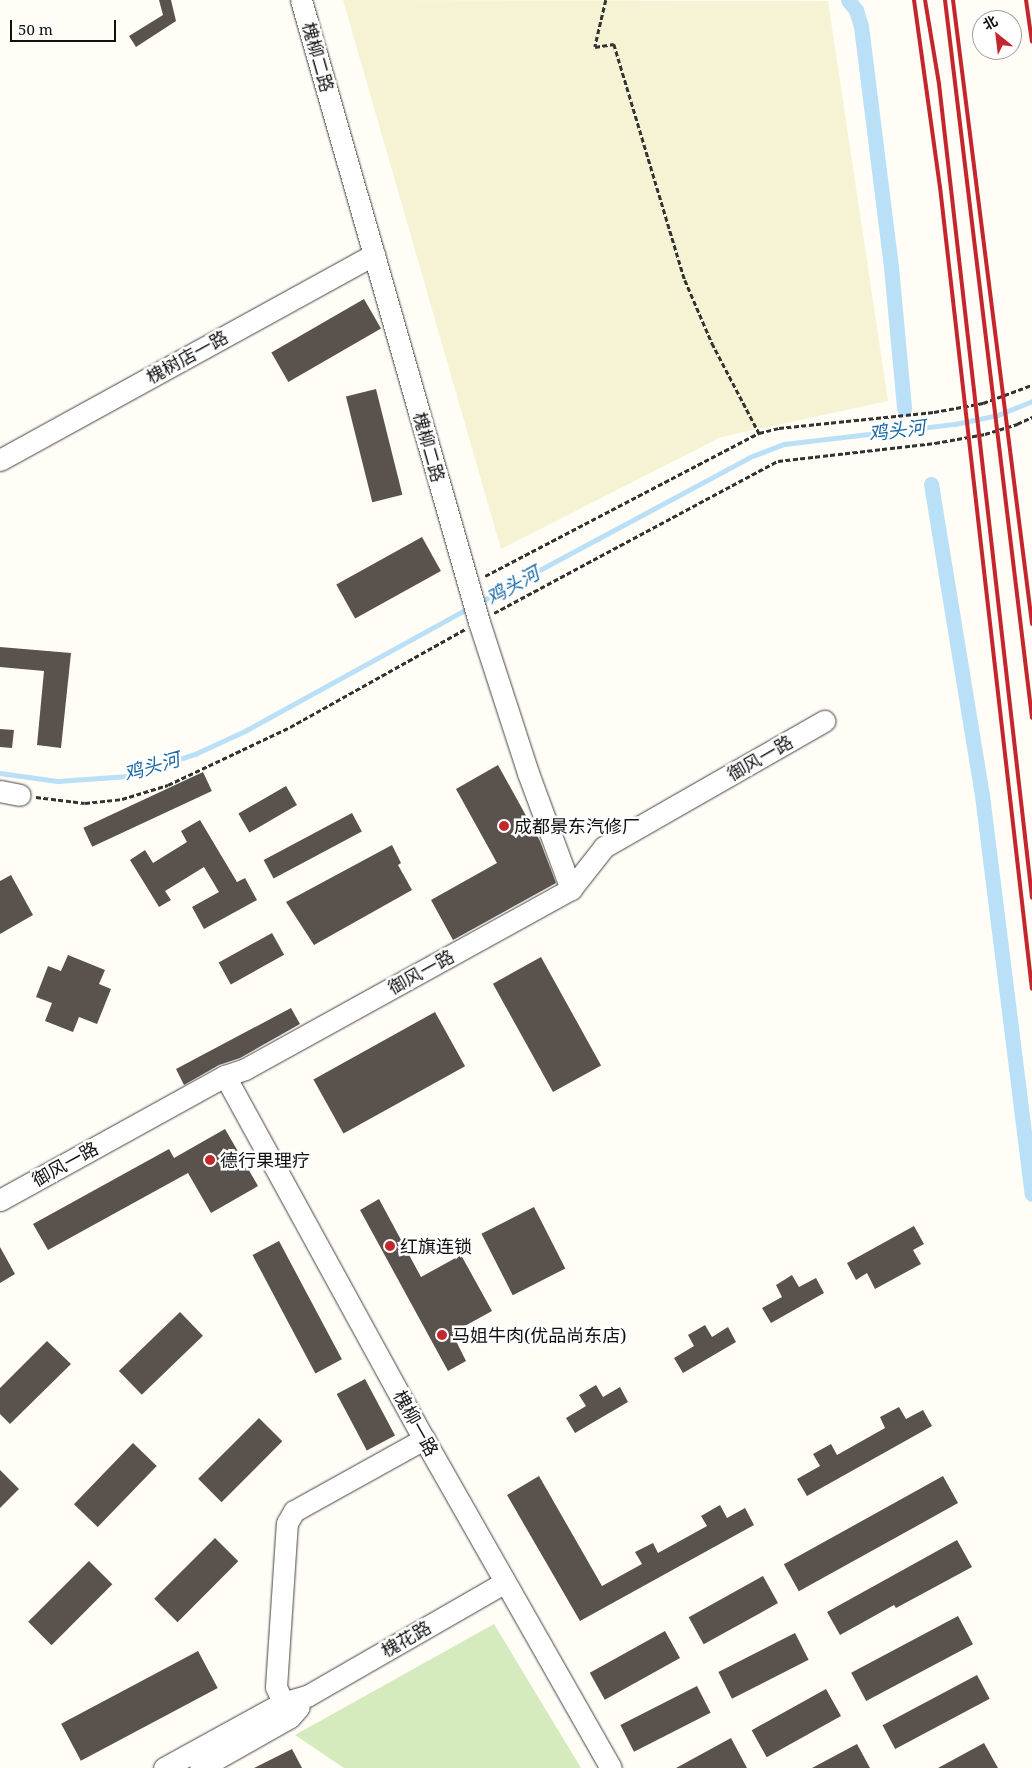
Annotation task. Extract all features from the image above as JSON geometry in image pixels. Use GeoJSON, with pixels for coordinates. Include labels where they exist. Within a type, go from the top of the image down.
{"type":"FeatureCollection","features":[{"type":"Feature","properties":{"kind":"street","name":"槐柳二路"},"geometry":{"type":"LineString","coordinates":[[301,0],[479,622],[528,773],[571,889]]}},
{"type":"Feature","properties":{"kind":"street","name":"槐树店一路"},"geometry":{"type":"LineString","coordinates":[[0,460],[374,254]]}},
{"type":"Feature","properties":{"kind":"street","name":"御风一路"},"geometry":{"type":"LineString","coordinates":[[0,1200],[225,1076],[246,1069],[571,889],[604,846],[824,721]]}},
{"type":"Feature","properties":{"kind":"street","name":"槐柳一路"},"geometry":{"type":"LineString","coordinates":[[225,1076],[424,1439],[611,1768]]}},
{"type":"Feature","properties":{"kind":"street"},"geometry":{"type":"LineString","coordinates":[[286,1710],[276,1687],[287,1523],[294,1511],[424,1439]]}},
{"type":"Feature","properties":{"kind":"street","name":"槐花路"},"geometry":{"type":"LineString","coordinates":[[200,1768],[307,1696],[505,1582]]}},
{"type":"Feature","properties":{"kind":"street","name":"槐花路"},"geometry":{"type":"LineString","coordinates":[[164,1768],[286,1710]]}},
{"type":"Feature","properties":{"kind":"path"},"geometry":{"type":"LineString","coordinates":[[606,0],[595,47],[614,44],[685,280],[712,343],[759,433]]}},
{"type":"Feature","properties":{"kind":"path"},"geometry":{"type":"LineString","coordinates":[[468,585],[759,433],[779,428],[934,412],[984,403],[1032,385]]}},
{"type":"Feature","properties":{"kind":"path"},"geometry":{"type":"LineString","coordinates":[[10,793],[84,804],[122,799],[168,785],[290,727],[479,622],[778,461],[935,443],[985,434],[1018,424],[1032,416]]}},
{"type":"Feature","properties":{"kind":"shaded area"},"geometry":{"type":"Polygon","coordinates":[[[343,0],[828,1],[888,401],[721,437],[501,549],[343,0]]]}},
{"type":"Feature","properties":{"kind":"green space"},"geometry":{"type":"Polygon","coordinates":[[[494,1624],[581,1768],[344,1768],[295,1735],[494,1624]]]}},
{"type":"Feature","properties":{"kind":"building"},"geometry":{"type":"Polygon","coordinates":[[[159,0],[171,0],[176,21],[136,47],[129,36],[163,15],[159,0]]]}},
{"type":"Feature","properties":{"kind":"building"},"geometry":{"type":"Polygon","coordinates":[[[364,299],[381,328],[288,382],[271,352],[364,299]]]}},
{"type":"Feature","properties":{"kind":"building"},"geometry":{"type":"Polygon","coordinates":[[[376,389],[402,495],[372,502],[346,396],[376,389]]]}},
{"type":"Feature","properties":{"kind":"building"},"geometry":{"type":"Polygon","coordinates":[[[422,537],[441,571],[355,619],[336,585],[422,537]]]}},
{"type":"Feature","properties":{"kind":"building"},"geometry":{"type":"Polygon","coordinates":[[[0,647],[71,653],[61,748],[37,745],[44,671],[0,667],[0,647]]]}},
{"type":"Feature","properties":{"kind":"building"},"geometry":{"type":"Polygon","coordinates":[[[0,729],[14,730],[12,748],[0,747],[0,729]]]}},
{"type":"Feature","properties":{"kind":"building","name":"成都景东汽修厂"},"geometry":{"type":"Polygon","coordinates":[[[498,765],[540,841],[556,883],[453,940],[431,900],[497,863],[456,789],[498,765]]]}},
{"type":"Feature","properties":{"kind":"building"},"geometry":{"type":"Polygon","coordinates":[[[203,772],[212,791],[92,847],[83,828],[203,772]]]}},
{"type":"Feature","properties":{"kind":"building"},"geometry":{"type":"Polygon","coordinates":[[[286,786],[297,805],[249,833],[238,813],[286,786]]]}},
{"type":"Feature","properties":{"kind":"building"},"geometry":{"type":"Polygon","coordinates":[[[352,813],[362,832],[274,878],[264,860],[352,813]]]}},
{"type":"Feature","properties":{"kind":"building"},"geometry":{"type":"Polygon","coordinates":[[[200,820],[237,882],[245,878],[257,900],[204,929],[192,907],[219,892],[204,867],[165,891],[171,900],[159,907],[130,860],[145,850],[153,863],[187,842],[181,831],[200,820]]]}},
{"type":"Feature","properties":{"kind":"building"},"geometry":{"type":"Polygon","coordinates":[[[392,845],[401,863],[398,865],[412,890],[314,945],[286,902],[392,845]]]}},
{"type":"Feature","properties":{"kind":"building"},"geometry":{"type":"Polygon","coordinates":[[[11,875],[33,915],[0,934],[0,881],[11,875]]]}},
{"type":"Feature","properties":{"kind":"building"},"geometry":{"type":"Polygon","coordinates":[[[272,933],[284,955],[231,984],[219,963],[272,933]]]}},
{"type":"Feature","properties":{"kind":"building"},"geometry":{"type":"Polygon","coordinates":[[[68,955],[105,970],[99,984],[111,989],[97,1024],[79,1017],[73,1032],[45,1021],[52,1003],[36,997],[48,966],[61,971],[68,955]]]}},
{"type":"Feature","properties":{"kind":"building"},"geometry":{"type":"Polygon","coordinates":[[[541,957],[601,1065],[553,1092],[493,984],[541,957]]]}},
{"type":"Feature","properties":{"kind":"building"},"geometry":{"type":"Polygon","coordinates":[[[291,1008],[300,1024],[240,1058],[219,1065],[184,1085],[176,1069],[291,1008]]]}},
{"type":"Feature","properties":{"kind":"building"},"geometry":{"type":"Polygon","coordinates":[[[435,1012],[465,1066],[343,1134],[313,1079],[435,1012]]]}},
{"type":"Feature","properties":{"kind":"building"},"geometry":{"type":"Polygon","coordinates":[[[225,1129],[258,1186],[211,1213],[188,1173],[48,1250],[33,1224],[169,1149],[174,1158],[225,1129]]]}},
{"type":"Feature","properties":{"kind":"building"},"geometry":{"type":"Polygon","coordinates":[[[379,1199],[421,1277],[461,1255],[492,1311],[452,1333],[466,1361],[448,1371],[360,1210],[379,1199]]]}},
{"type":"Feature","properties":{"kind":"building"},"geometry":{"type":"Polygon","coordinates":[[[534,1207],[565,1268],[513,1295],[481,1234],[534,1207]]]}},
{"type":"Feature","properties":{"kind":"building"},"geometry":{"type":"Polygon","coordinates":[[[914,1226],[924,1244],[913,1250],[921,1264],[875,1289],[867,1273],[856,1280],[847,1263],[914,1226]]]}},
{"type":"Feature","properties":{"kind":"building"},"geometry":{"type":"Polygon","coordinates":[[[279,1241],[342,1359],[315,1373],[253,1255],[279,1241]]]}},
{"type":"Feature","properties":{"kind":"building"},"geometry":{"type":"Polygon","coordinates":[[[0,1247],[15,1274],[0,1283],[0,1247]]]}},
{"type":"Feature","properties":{"kind":"building"},"geometry":{"type":"Polygon","coordinates":[[[792,1275],[799,1287],[816,1278],[824,1293],[771,1323],[762,1308],[782,1297],[776,1285],[792,1275]]]}},
{"type":"Feature","properties":{"kind":"building"},"geometry":{"type":"Polygon","coordinates":[[[180,1312],[203,1336],[142,1395],[119,1371],[180,1312]]]}},
{"type":"Feature","properties":{"kind":"building"},"geometry":{"type":"Polygon","coordinates":[[[705,1325],[712,1337],[728,1327],[736,1342],[683,1373],[674,1358],[694,1346],[688,1335],[705,1325]]]}},
{"type":"Feature","properties":{"kind":"building"},"geometry":{"type":"Polygon","coordinates":[[[47,1341],[71,1364],[10,1424],[0,1414],[0,1388],[47,1341]]]}},
{"type":"Feature","properties":{"kind":"building"},"geometry":{"type":"Polygon","coordinates":[[[365,1379],[395,1436],[367,1451],[337,1394],[365,1379]]]}},
{"type":"Feature","properties":{"kind":"building"},"geometry":{"type":"Polygon","coordinates":[[[596,1385],[603,1397],[620,1387],[628,1402],[575,1433],[566,1418],[586,1406],[579,1395],[596,1385]]]}},
{"type":"Feature","properties":{"kind":"building"},"geometry":{"type":"Polygon","coordinates":[[[899,1407],[906,1419],[923,1410],[932,1426],[807,1496],[797,1479],[820,1466],[813,1454],[831,1444],[837,1455],[885,1428],[880,1417],[899,1407]]]}},
{"type":"Feature","properties":{"kind":"building"},"geometry":{"type":"Polygon","coordinates":[[[259,1418],[282,1441],[222,1502],[198,1479],[259,1418]]]}},
{"type":"Feature","properties":{"kind":"building"},"geometry":{"type":"Polygon","coordinates":[[[133,1443],[157,1466],[98,1527],[74,1504],[133,1443]]]}},
{"type":"Feature","properties":{"kind":"building"},"geometry":{"type":"Polygon","coordinates":[[[0,1470],[19,1489],[0,1508],[0,1470]]]}},
{"type":"Feature","properties":{"kind":"building"},"geometry":{"type":"Polygon","coordinates":[[[539,1476],[602,1586],[642,1564],[635,1552],[653,1543],[658,1553],[707,1526],[701,1516],[720,1505],[727,1518],[745,1508],[754,1525],[580,1621],[507,1495],[539,1476]]]}},
{"type":"Feature","properties":{"kind":"building"},"geometry":{"type":"Polygon","coordinates":[[[943,1476],[958,1503],[799,1591],[784,1564],[943,1476]]]}},
{"type":"Feature","properties":{"kind":"building"},"geometry":{"type":"Polygon","coordinates":[[[215,1538],[238,1561],[178,1622],[154,1599],[215,1538]]]}},
{"type":"Feature","properties":{"kind":"building"},"geometry":{"type":"Polygon","coordinates":[[[957,1540],[972,1567],[896,1608],[894,1605],[840,1635],[827,1612],[957,1540]]]}},
{"type":"Feature","properties":{"kind":"building"},"geometry":{"type":"Polygon","coordinates":[[[89,1561],[112,1584],[52,1645],[28,1622],[89,1561]]]}},
{"type":"Feature","properties":{"kind":"building"},"geometry":{"type":"Polygon","coordinates":[[[763,1576],[778,1603],[704,1644],[689,1617],[763,1576]]]}},
{"type":"Feature","properties":{"kind":"building"},"geometry":{"type":"Polygon","coordinates":[[[958,1616],[973,1644],[866,1701],[851,1673],[958,1616]]]}},
{"type":"Feature","properties":{"kind":"building"},"geometry":{"type":"Polygon","coordinates":[[[665,1631],[680,1658],[605,1700],[590,1673],[665,1631]]]}},
{"type":"Feature","properties":{"kind":"building"},"geometry":{"type":"Polygon","coordinates":[[[795,1633],[809,1660],[732,1699],[718,1672],[795,1633]]]}},
{"type":"Feature","properties":{"kind":"building"},"geometry":{"type":"Polygon","coordinates":[[[198,1651],[218,1688],[81,1761],[61,1724],[198,1651]]]}},
{"type":"Feature","properties":{"kind":"building"},"geometry":{"type":"Polygon","coordinates":[[[977,1675],[990,1699],[895,1749],[883,1725],[977,1675]]]}},
{"type":"Feature","properties":{"kind":"building"},"geometry":{"type":"Polygon","coordinates":[[[697,1686],[711,1713],[634,1752],[620,1725],[697,1686]]]}},
{"type":"Feature","properties":{"kind":"building"},"geometry":{"type":"Polygon","coordinates":[[[826,1689],[841,1716],[767,1757],[752,1730],[826,1689]]]}},
{"type":"Feature","properties":{"kind":"building"},"geometry":{"type":"Polygon","coordinates":[[[731,1738],[747,1768],[676,1768],[731,1738]]]}},
{"type":"Feature","properties":{"kind":"building"},"geometry":{"type":"Polygon","coordinates":[[[984,1743],[998,1768],[938,1768],[984,1743]]]}},
{"type":"Feature","properties":{"kind":"building"},"geometry":{"type":"Polygon","coordinates":[[[857,1744],[870,1768],[812,1768],[857,1744]]]}},
{"type":"Feature","properties":{"kind":"building"},"geometry":{"type":"Polygon","coordinates":[[[292,1749],[302,1768],[254,1768],[292,1749]]]}},
{"type":"Feature","properties":{"kind":"waterway"},"geometry":{"type":"LineString","coordinates":[[848,0],[856,10],[861,26],[891,267],[904,408]]}},
{"type":"Feature","properties":{"kind":"waterway","name":"鸡头河"},"geometry":{"type":"LineString","coordinates":[[480,602],[750,457],[784,444],[955,424],[998,415],[1032,401]]}},
{"type":"Feature","properties":{"kind":"waterway"},"geometry":{"type":"LineString","coordinates":[[931,484],[982,795],[1032,1194]]}},
{"type":"Feature","properties":{"kind":"waterway","name":"鸡头河"},"geometry":{"type":"LineString","coordinates":[[0,773],[58,781],[128,776],[195,754],[245,731],[469,608]]}},
{"type":"Feature","properties":{"kind":"railway"},"geometry":{"type":"LineString","coordinates":[[914,0],[940,187],[1032,989]]}},
{"type":"Feature","properties":{"kind":"railway"},"geometry":{"type":"LineString","coordinates":[[925,0],[939,84],[1032,898]]}},
{"type":"Feature","properties":{"kind":"railway"},"geometry":{"type":"LineString","coordinates":[[945,0],[1032,718]]}},
{"type":"Feature","properties":{"kind":"railway"},"geometry":{"type":"LineString","coordinates":[[953,0],[1032,624]]}},
{"type":"Feature","properties":{"kind":"railway"},"geometry":{"type":"LineString","coordinates":[[1026,0],[1032,42]]}},
{"type":"Feature","properties":{"kind":"place","name":"成都景东汽修厂"},"geometry":{"type":"Point","coordinates":[504,826]}},
{"type":"Feature","properties":{"kind":"place","name":"德行果理疗"},"geometry":{"type":"Point","coordinates":[210,1160]}},
{"type":"Feature","properties":{"kind":"place","name":"红旗连锁"},"geometry":{"type":"Point","coordinates":[390,1246]}},
{"type":"Feature","properties":{"kind":"place","name":"马姐牛肉(优品尚东店)"},"geometry":{"type":"Point","coordinates":[442,1335]}}]}
